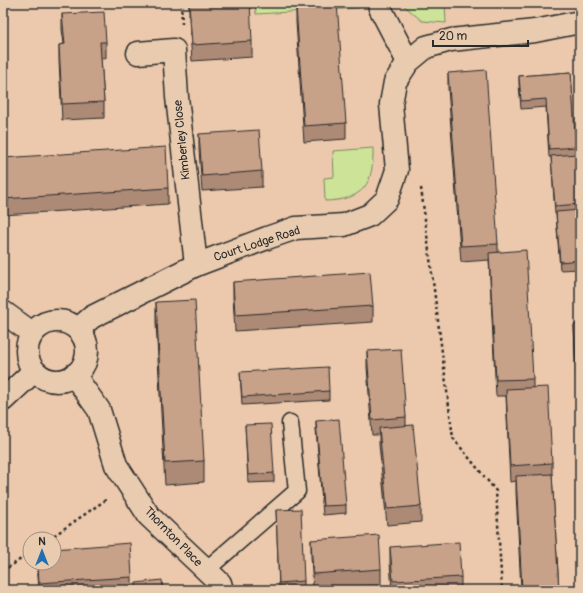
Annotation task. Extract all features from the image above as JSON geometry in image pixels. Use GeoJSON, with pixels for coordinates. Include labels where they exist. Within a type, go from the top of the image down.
{"type":"FeatureCollection","features":[{"type":"Feature","properties":{"kind":"street"},"geometry":{"type":"LineString","coordinates":[[379,3],[380,8],[408,62]]}},
{"type":"Feature","properties":{"kind":"street","name":"Court Lodge Road"},"geometry":{"type":"LineString","coordinates":[[78,329],[92,317],[196,265],[296,228],[344,225],[370,215],[387,199],[397,170],[391,104],[395,82],[408,62],[426,47],[451,40],[536,31],[580,22]]}},
{"type":"Feature","properties":{"kind":"street","name":"Kimberley Close"},"geometry":{"type":"LineString","coordinates":[[138,53],[174,50],[177,97],[196,265]]}},
{"type":"Feature","properties":{"kind":"street"},"geometry":{"type":"LineString","coordinates":[[3,312],[32,333]]}},
{"type":"Feature","properties":{"kind":"street"},"geometry":{"type":"LineString","coordinates":[[60,321],[70,324],[78,329],[83,336],[87,353],[80,370],[74,376],[64,380],[53,381],[43,378],[34,371],[29,362],[27,352],[28,342],[32,333],[40,326],[49,322],[60,321]]}},
{"type":"Feature","properties":{"kind":"street"},"geometry":{"type":"LineString","coordinates":[[3,400],[34,371]]}},
{"type":"Feature","properties":{"kind":"street","name":"Thornton Place"},"geometry":{"type":"LineString","coordinates":[[74,376],[99,410],[116,465],[149,516],[220,584],[222,590]]}},
{"type":"Feature","properties":{"kind":"lane"},"geometry":{"type":"LineString","coordinates":[[206,570],[297,491],[290,423]]}},
{"type":"Feature","properties":{"kind":"path"},"geometry":{"type":"LineString","coordinates":[[397,170],[419,169],[453,438],[496,491],[502,590]]}},
{"type":"Feature","properties":{"kind":"path"},"geometry":{"type":"LineString","coordinates":[[61,531],[128,484]]}},
{"type":"Feature","properties":{"kind":"path"},"geometry":{"type":"LineString","coordinates":[[3,571],[22,558]]}},
{"type":"Feature","properties":{"kind":"green space"},"geometry":{"type":"Polygon","coordinates":[[[255,3],[358,3],[359,8],[256,14],[255,3]]]}},
{"type":"Feature","properties":{"kind":"green space"},"geometry":{"type":"Polygon","coordinates":[[[401,3],[445,3],[446,23],[422,21],[401,3]]]}},
{"type":"Feature","properties":{"kind":"green space"},"geometry":{"type":"Polygon","coordinates":[[[373,148],[371,172],[364,188],[349,198],[325,201],[324,178],[334,177],[333,151],[373,148]]]}},
{"type":"Feature","properties":{"kind":"building"},"geometry":{"type":"Polygon","coordinates":[[[250,3],[252,41],[192,45],[189,4],[250,3]]]}},
{"type":"Feature","properties":{"kind":"building"},"geometry":{"type":"Polygon","coordinates":[[[337,3],[346,123],[304,126],[296,6],[337,3]]]}},
{"type":"Feature","properties":{"kind":"building"},"geometry":{"type":"Polygon","coordinates":[[[104,12],[106,42],[100,42],[104,102],[62,104],[59,45],[65,44],[62,14],[104,12]]]}},
{"type":"Feature","properties":{"kind":"building"},"geometry":{"type":"Polygon","coordinates":[[[486,70],[498,244],[461,246],[448,73],[486,70]]]}},
{"type":"Feature","properties":{"kind":"building"},"geometry":{"type":"Polygon","coordinates":[[[571,72],[576,147],[549,149],[546,99],[521,101],[519,76],[571,72]]]}},
{"type":"Feature","properties":{"kind":"building"},"geometry":{"type":"Polygon","coordinates":[[[259,130],[262,171],[202,176],[199,134],[259,130]]]}},
{"type":"Feature","properties":{"kind":"building"},"geometry":{"type":"Polygon","coordinates":[[[166,147],[168,188],[3,199],[3,158],[166,147]]]}},
{"type":"Feature","properties":{"kind":"building"},"geometry":{"type":"Polygon","coordinates":[[[577,154],[580,204],[555,206],[551,156],[577,154]]]}},
{"type":"Feature","properties":{"kind":"building"},"geometry":{"type":"Polygon","coordinates":[[[580,210],[580,260],[560,262],[556,212],[580,210]]]}},
{"type":"Feature","properties":{"kind":"building"},"geometry":{"type":"Polygon","coordinates":[[[526,250],[533,379],[496,380],[489,253],[526,250]]]}},
{"type":"Feature","properties":{"kind":"building"},"geometry":{"type":"Polygon","coordinates":[[[370,272],[373,306],[235,315],[233,282],[370,272]]]}},
{"type":"Feature","properties":{"kind":"building"},"geometry":{"type":"Polygon","coordinates":[[[195,300],[204,461],[165,463],[156,302],[195,300]]]}},
{"type":"Feature","properties":{"kind":"building"},"geometry":{"type":"Polygon","coordinates":[[[580,324],[580,388],[577,388],[574,325],[580,324]]]}},
{"type":"Feature","properties":{"kind":"building"},"geometry":{"type":"Polygon","coordinates":[[[401,349],[406,417],[372,420],[367,351],[401,349]]]}},
{"type":"Feature","properties":{"kind":"building"},"geometry":{"type":"Polygon","coordinates":[[[328,367],[329,391],[242,397],[240,372],[328,367]]]}},
{"type":"Feature","properties":{"kind":"building"},"geometry":{"type":"Polygon","coordinates":[[[548,387],[552,463],[510,466],[506,389],[548,387]]]}},
{"type":"Feature","properties":{"kind":"building"},"geometry":{"type":"Polygon","coordinates":[[[339,419],[346,505],[323,506],[316,421],[339,419]]]}},
{"type":"Feature","properties":{"kind":"building"},"geometry":{"type":"Polygon","coordinates":[[[271,424],[274,473],[248,475],[245,425],[271,424]]]}},
{"type":"Feature","properties":{"kind":"building"},"geometry":{"type":"Polygon","coordinates":[[[413,425],[421,506],[387,509],[379,428],[413,425]]]}},
{"type":"Feature","properties":{"kind":"building"},"geometry":{"type":"Polygon","coordinates":[[[552,474],[559,590],[522,590],[516,476],[552,474]]]}},
{"type":"Feature","properties":{"kind":"building"},"geometry":{"type":"Polygon","coordinates":[[[301,509],[304,581],[279,583],[276,510],[301,509]]]}},
{"type":"Feature","properties":{"kind":"building"},"geometry":{"type":"Polygon","coordinates":[[[379,535],[381,569],[313,574],[311,540],[379,535]]]}},
{"type":"Feature","properties":{"kind":"building"},"geometry":{"type":"Polygon","coordinates":[[[459,542],[461,577],[393,581],[390,547],[459,542]]]}},
{"type":"Feature","properties":{"kind":"building"},"geometry":{"type":"Polygon","coordinates":[[[130,543],[132,577],[39,583],[38,571],[62,571],[62,548],[130,543]]]}},
{"type":"Feature","properties":{"kind":"building"},"geometry":{"type":"Polygon","coordinates":[[[162,580],[163,590],[136,590],[136,583],[162,580]]]}}]}
